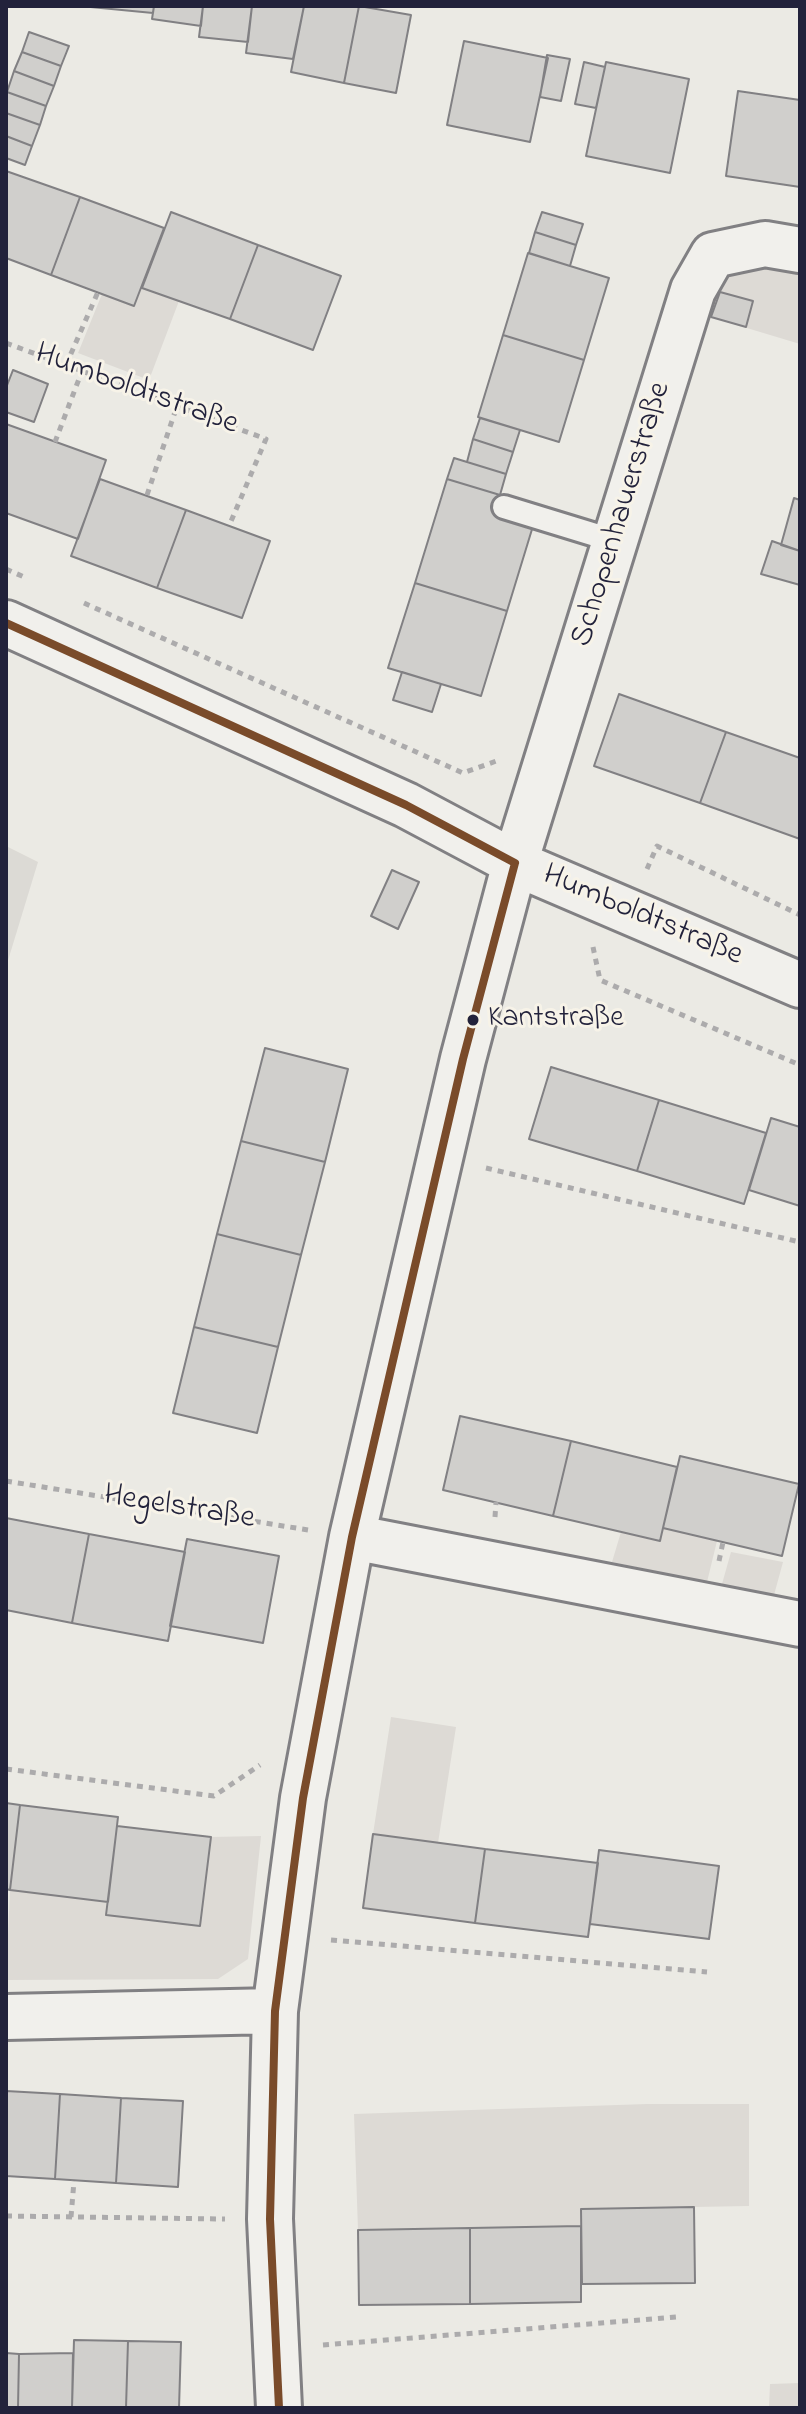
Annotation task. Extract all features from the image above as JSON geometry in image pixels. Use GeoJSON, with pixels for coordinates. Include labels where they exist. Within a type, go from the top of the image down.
{"type":"FeatureCollection","features":[{"type":"Feature","properties":{"kind":"street","name":"Schopenhauerstraße"},"geometry":{"type":"LineString","coordinates":[[515,863],[693,290],[713,255],[765,244],[800,250]]}},
{"type":"Feature","properties":{"kind":"street","name":"Humboldtstraße"},"geometry":{"type":"LineString","coordinates":[[6,623],[406,805],[515,863],[800,985]]}},
{"type":"Feature","properties":{"kind":"street"},"geometry":{"type":"LineString","coordinates":[[279,2408],[270,2219],[275,2011],[303,1798],[352,1537],[440,1158],[515,863]]}},
{"type":"Feature","properties":{"kind":"street"},"geometry":{"type":"LineString","coordinates":[[352,1537],[800,1624]]}},
{"type":"Feature","properties":{"kind":"street"},"geometry":{"type":"LineString","coordinates":[[6,2017],[275,2011]]}},
{"type":"Feature","properties":{"kind":"lane"},"geometry":{"type":"LineString","coordinates":[[504,507],[615,541]]}},
{"type":"Feature","properties":{"kind":"path"},"geometry":{"type":"LineString","coordinates":[[66,365],[98,292]]}},
{"type":"Feature","properties":{"kind":"path","name":"Humboldtstraße"},"geometry":{"type":"LineString","coordinates":[[6,343],[266,439],[229,526]]}},
{"type":"Feature","properties":{"kind":"path"},"geometry":{"type":"LineString","coordinates":[[55,442],[82,371]]}},
{"type":"Feature","properties":{"kind":"path"},"geometry":{"type":"LineString","coordinates":[[147,495],[177,406]]}},
{"type":"Feature","properties":{"kind":"path"},"geometry":{"type":"LineString","coordinates":[[6,569],[35,582]]}},
{"type":"Feature","properties":{"kind":"path"},"geometry":{"type":"LineString","coordinates":[[79,601],[463,773],[509,756],[543,772]]}},
{"type":"Feature","properties":{"kind":"path"},"geometry":{"type":"LineString","coordinates":[[645,875],[657,846],[800,915]]}},
{"type":"Feature","properties":{"kind":"path"},"geometry":{"type":"LineString","coordinates":[[440,1158],[800,1242]]}},
{"type":"Feature","properties":{"kind":"path","name":"Hegelstraße"},"geometry":{"type":"LineString","coordinates":[[6,1481],[352,1537]]}},
{"type":"Feature","properties":{"kind":"path"},"geometry":{"type":"LineString","coordinates":[[6,1769],[214,1796],[275,1755],[303,1798]]}},
{"type":"Feature","properties":{"kind":"path"},"geometry":{"type":"LineString","coordinates":[[286,1936],[707,1972]]}},
{"type":"Feature","properties":{"kind":"path"},"geometry":{"type":"LineString","coordinates":[[71,2217],[74,2181]]}},
{"type":"Feature","properties":{"kind":"path"},"geometry":{"type":"LineString","coordinates":[[6,2216],[270,2219]]}},
{"type":"Feature","properties":{"kind":"path"},"geometry":{"type":"LineString","coordinates":[[308,2347],[677,2317]]}},
{"type":"Feature","properties":{"kind":"shaded area"},"geometry":{"type":"Polygon","coordinates":[[[757,264],[800,271],[800,344],[707,316],[724,282],[737,271],[757,264]]]}},
{"type":"Feature","properties":{"kind":"shaded area"},"geometry":{"type":"Polygon","coordinates":[[[142,288],[179,301],[149,380],[78,353],[102,294],[134,306],[142,288]]]}},
{"type":"Feature","properties":{"kind":"shaded area"},"geometry":{"type":"Polygon","coordinates":[[[6,846],[38,862],[6,967],[6,846]]]}},
{"type":"Feature","properties":{"kind":"shaded area"},"geometry":{"type":"Polygon","coordinates":[[[663,1528],[717,1541],[707,1582],[612,1562],[621,1532],[660,1541],[663,1528]]]}},
{"type":"Feature","properties":{"kind":"shaded area"},"geometry":{"type":"Polygon","coordinates":[[[731,1552],[783,1562],[774,1595],[722,1584],[731,1552]]]}},
{"type":"Feature","properties":{"kind":"shaded area"},"geometry":{"type":"Polygon","coordinates":[[[391,1717],[456,1727],[438,1843],[373,1834],[391,1717]]]}},
{"type":"Feature","properties":{"kind":"shaded area"},"geometry":{"type":"Polygon","coordinates":[[[261,1836],[248,1959],[218,1979],[6,1980],[10,1890],[108,1902],[106,1915],[200,1926],[211,1837],[261,1836]]]}},
{"type":"Feature","properties":{"kind":"shaded area"},"geometry":{"type":"Polygon","coordinates":[[[647,2104],[749,2104],[749,2206],[581,2209],[581,2226],[358,2230],[354,2114],[647,2104]]]}},
{"type":"Feature","properties":{"kind":"shaded area"},"geometry":{"type":"Polygon","coordinates":[[[800,2383],[800,2408],[769,2408],[770,2384],[800,2383]]]}},
{"type":"Feature","properties":{"kind":"building"},"geometry":{"type":"Polygon","coordinates":[[[80,6],[154,6],[153,13],[80,6]]]}},
{"type":"Feature","properties":{"kind":"building"},"geometry":{"type":"Polygon","coordinates":[[[154,6],[203,6],[201,26],[152,19],[154,6]]]}},
{"type":"Feature","properties":{"kind":"building"},"geometry":{"type":"Polygon","coordinates":[[[203,6],[252,6],[248,42],[199,37],[203,6]]]}},
{"type":"Feature","properties":{"kind":"building"},"geometry":{"type":"Polygon","coordinates":[[[252,6],[304,6],[293,59],[246,53],[252,6]]]}},
{"type":"Feature","properties":{"kind":"building"},"geometry":{"type":"Polygon","coordinates":[[[304,6],[359,6],[344,83],[291,72],[304,6]]]}},
{"type":"Feature","properties":{"kind":"building"},"geometry":{"type":"Polygon","coordinates":[[[359,6],[411,15],[396,93],[344,83],[359,6]]]}},
{"type":"Feature","properties":{"kind":"building"},"geometry":{"type":"Polygon","coordinates":[[[29,32],[69,46],[61,66],[22,52],[29,32]]]}},
{"type":"Feature","properties":{"kind":"building"},"geometry":{"type":"Polygon","coordinates":[[[464,41],[548,58],[530,142],[447,125],[464,41]]]}},
{"type":"Feature","properties":{"kind":"building"},"geometry":{"type":"Polygon","coordinates":[[[22,52],[61,66],[54,86],[14,71],[22,52]]]}},
{"type":"Feature","properties":{"kind":"building"},"geometry":{"type":"Polygon","coordinates":[[[547,55],[570,59],[561,101],[540,97],[547,55]]]}},
{"type":"Feature","properties":{"kind":"building"},"geometry":{"type":"Polygon","coordinates":[[[584,62],[605,67],[596,108],[575,104],[584,62]]]}},
{"type":"Feature","properties":{"kind":"building"},"geometry":{"type":"Polygon","coordinates":[[[606,62],[689,79],[670,173],[586,156],[606,62]]]}},
{"type":"Feature","properties":{"kind":"building"},"geometry":{"type":"Polygon","coordinates":[[[14,71],[54,86],[46,106],[7,92],[14,71]]]}},
{"type":"Feature","properties":{"kind":"building"},"geometry":{"type":"Polygon","coordinates":[[[738,91],[800,100],[800,187],[726,176],[738,91]]]}},
{"type":"Feature","properties":{"kind":"building"},"geometry":{"type":"Polygon","coordinates":[[[7,92],[46,106],[40,125],[6,113],[7,92]]]}},
{"type":"Feature","properties":{"kind":"building"},"geometry":{"type":"Polygon","coordinates":[[[6,113],[40,125],[32,146],[6,136],[6,113]]]}},
{"type":"Feature","properties":{"kind":"building"},"geometry":{"type":"Polygon","coordinates":[[[6,136],[32,146],[25,165],[6,158],[6,136]]]}},
{"type":"Feature","properties":{"kind":"building"},"geometry":{"type":"Polygon","coordinates":[[[6,171],[80,197],[51,275],[6,258],[6,171]]]}},
{"type":"Feature","properties":{"kind":"building"},"geometry":{"type":"Polygon","coordinates":[[[80,197],[164,228],[134,306],[51,275],[80,197]]]}},
{"type":"Feature","properties":{"kind":"building"},"geometry":{"type":"Polygon","coordinates":[[[171,212],[258,245],[230,319],[142,288],[171,212]]]}},
{"type":"Feature","properties":{"kind":"building"},"geometry":{"type":"Polygon","coordinates":[[[542,212],[583,224],[576,245],[535,232],[542,212]]]}},
{"type":"Feature","properties":{"kind":"building"},"geometry":{"type":"Polygon","coordinates":[[[535,232],[576,245],[570,266],[529,253],[535,232]]]}},
{"type":"Feature","properties":{"kind":"building"},"geometry":{"type":"Polygon","coordinates":[[[258,245],[341,276],[313,350],[230,319],[258,245]]]}},
{"type":"Feature","properties":{"kind":"building"},"geometry":{"type":"Polygon","coordinates":[[[528,253],[609,278],[584,360],[503,335],[528,253]]]}},
{"type":"Feature","properties":{"kind":"building"},"geometry":{"type":"Polygon","coordinates":[[[720,292],[753,301],[746,327],[711,317],[720,292]]]}},
{"type":"Feature","properties":{"kind":"building"},"geometry":{"type":"Polygon","coordinates":[[[503,335],[584,360],[559,442],[478,417],[503,335]]]}},
{"type":"Feature","properties":{"kind":"building"},"geometry":{"type":"Polygon","coordinates":[[[13,370],[48,384],[34,422],[6,412],[6,388],[13,370]]]}},
{"type":"Feature","properties":{"kind":"building"},"geometry":{"type":"Polygon","coordinates":[[[480,418],[520,430],[513,452],[473,439],[480,418]]]}},
{"type":"Feature","properties":{"kind":"building"},"geometry":{"type":"Polygon","coordinates":[[[6,424],[106,460],[78,539],[6,513],[6,424]]]}},
{"type":"Feature","properties":{"kind":"building"},"geometry":{"type":"Polygon","coordinates":[[[473,439],[513,452],[506,474],[467,462],[473,439]]]}},
{"type":"Feature","properties":{"kind":"building"},"geometry":{"type":"Polygon","coordinates":[[[454,458],[506,474],[500,495],[447,479],[454,458]]]}},
{"type":"Feature","properties":{"kind":"building"},"geometry":{"type":"Polygon","coordinates":[[[100,479],[186,510],[157,588],[71,556],[100,479]]]}},
{"type":"Feature","properties":{"kind":"building"},"geometry":{"type":"Polygon","coordinates":[[[447,479],[500,495],[494,514],[533,526],[507,611],[415,583],[447,479]]]}},
{"type":"Feature","properties":{"kind":"building"},"geometry":{"type":"Polygon","coordinates":[[[794,498],[800,500],[800,551],[781,545],[794,498]]]}},
{"type":"Feature","properties":{"kind":"building"},"geometry":{"type":"Polygon","coordinates":[[[186,510],[270,541],[242,618],[157,588],[186,510]]]}},
{"type":"Feature","properties":{"kind":"building"},"geometry":{"type":"Polygon","coordinates":[[[772,541],[800,551],[800,585],[761,574],[772,541]]]}},
{"type":"Feature","properties":{"kind":"building"},"geometry":{"type":"Polygon","coordinates":[[[415,583],[507,611],[481,696],[388,668],[415,583]]]}},
{"type":"Feature","properties":{"kind":"building"},"geometry":{"type":"Polygon","coordinates":[[[402,672],[441,684],[432,712],[393,700],[402,672]]]}},
{"type":"Feature","properties":{"kind":"building"},"geometry":{"type":"Polygon","coordinates":[[[619,694],[726,732],[700,803],[594,766],[619,694]]]}},
{"type":"Feature","properties":{"kind":"building"},"geometry":{"type":"Polygon","coordinates":[[[726,732],[800,758],[800,839],[700,803],[726,732]]]}},
{"type":"Feature","properties":{"kind":"building"},"geometry":{"type":"Polygon","coordinates":[[[392,870],[419,882],[398,929],[371,916],[392,870]]]}},
{"type":"Feature","properties":{"kind":"building"},"geometry":{"type":"Polygon","coordinates":[[[265,1048],[348,1069],[325,1162],[241,1141],[265,1048]]]}},
{"type":"Feature","properties":{"kind":"building"},"geometry":{"type":"Polygon","coordinates":[[[551,1067],[659,1100],[637,1171],[529,1139],[551,1067]]]}},
{"type":"Feature","properties":{"kind":"building"},"geometry":{"type":"Polygon","coordinates":[[[659,1100],[766,1133],[744,1204],[637,1171],[659,1100]]]}},
{"type":"Feature","properties":{"kind":"building"},"geometry":{"type":"Polygon","coordinates":[[[771,1118],[800,1127],[800,1206],[749,1190],[771,1118]]]}},
{"type":"Feature","properties":{"kind":"building"},"geometry":{"type":"Polygon","coordinates":[[[241,1141],[325,1162],[301,1255],[217,1234],[241,1141]]]}},
{"type":"Feature","properties":{"kind":"building"},"geometry":{"type":"Polygon","coordinates":[[[217,1234],[301,1255],[278,1347],[194,1327],[217,1234]]]}},
{"type":"Feature","properties":{"kind":"building"},"geometry":{"type":"Polygon","coordinates":[[[194,1327],[278,1347],[257,1433],[173,1413],[194,1327]]]}},
{"type":"Feature","properties":{"kind":"building"},"geometry":{"type":"Polygon","coordinates":[[[460,1416],[571,1441],[553,1516],[443,1490],[460,1416]]]}},
{"type":"Feature","properties":{"kind":"building"},"geometry":{"type":"Polygon","coordinates":[[[571,1441],[677,1467],[660,1541],[553,1516],[571,1441]]]}},
{"type":"Feature","properties":{"kind":"building"},"geometry":{"type":"Polygon","coordinates":[[[680,1456],[799,1484],[782,1556],[663,1528],[680,1456]]]}},
{"type":"Feature","properties":{"kind":"building"},"geometry":{"type":"Polygon","coordinates":[[[6,1518],[89,1534],[72,1623],[6,1610],[6,1518]]]}},
{"type":"Feature","properties":{"kind":"building"},"geometry":{"type":"Polygon","coordinates":[[[89,1534],[185,1552],[168,1641],[72,1623],[89,1534]]]}},
{"type":"Feature","properties":{"kind":"building"},"geometry":{"type":"Polygon","coordinates":[[[187,1539],[279,1556],[263,1643],[170,1626],[187,1539]]]}},
{"type":"Feature","properties":{"kind":"building"},"geometry":{"type":"Polygon","coordinates":[[[6,1803],[20,1805],[10,1890],[6,1889],[6,1803]]]}},
{"type":"Feature","properties":{"kind":"building"},"geometry":{"type":"Polygon","coordinates":[[[20,1805],[118,1817],[108,1902],[10,1890],[20,1805]]]}},
{"type":"Feature","properties":{"kind":"building"},"geometry":{"type":"Polygon","coordinates":[[[117,1826],[211,1837],[200,1926],[106,1915],[117,1826]]]}},
{"type":"Feature","properties":{"kind":"building"},"geometry":{"type":"Polygon","coordinates":[[[373,1834],[485,1849],[475,1923],[363,1908],[373,1834]]]}},
{"type":"Feature","properties":{"kind":"building"},"geometry":{"type":"Polygon","coordinates":[[[485,1849],[598,1863],[588,1937],[475,1923],[485,1849]]]}},
{"type":"Feature","properties":{"kind":"building"},"geometry":{"type":"Polygon","coordinates":[[[599,1850],[719,1866],[709,1939],[590,1924],[599,1850]]]}},
{"type":"Feature","properties":{"kind":"building"},"geometry":{"type":"Polygon","coordinates":[[[6,2091],[60,2094],[55,2179],[6,2176],[6,2091]]]}},
{"type":"Feature","properties":{"kind":"building"},"geometry":{"type":"Polygon","coordinates":[[[60,2094],[121,2098],[116,2183],[55,2179],[60,2094]]]}},
{"type":"Feature","properties":{"kind":"building"},"geometry":{"type":"Polygon","coordinates":[[[121,2098],[183,2101],[178,2187],[116,2183],[121,2098]]]}},
{"type":"Feature","properties":{"kind":"building"},"geometry":{"type":"Polygon","coordinates":[[[694,2207],[695,2283],[582,2284],[581,2209],[694,2207]]]}},
{"type":"Feature","properties":{"kind":"building"},"geometry":{"type":"Polygon","coordinates":[[[581,2226],[581,2302],[470,2304],[470,2228],[581,2226]]]}},
{"type":"Feature","properties":{"kind":"building"},"geometry":{"type":"Polygon","coordinates":[[[470,2228],[470,2304],[359,2305],[358,2230],[470,2228]]]}},
{"type":"Feature","properties":{"kind":"building"},"geometry":{"type":"Polygon","coordinates":[[[74,2340],[128,2341],[126,2408],[72,2408],[74,2340]]]}},
{"type":"Feature","properties":{"kind":"building"},"geometry":{"type":"Polygon","coordinates":[[[128,2341],[181,2342],[179,2408],[126,2408],[128,2341]]]}},
{"type":"Feature","properties":{"kind":"building"},"geometry":{"type":"Polygon","coordinates":[[[6,2353],[19,2354],[18,2408],[6,2408],[6,2353]]]}},
{"type":"Feature","properties":{"kind":"building"},"geometry":{"type":"Polygon","coordinates":[[[73,2353],[72,2408],[18,2408],[19,2354],[73,2353]]]}},
{"type":"Feature","properties":{"kind":"transit line"},"geometry":{"type":"LineString","coordinates":[[6,623],[406,805],[515,863]]}},
{"type":"Feature","properties":{"kind":"transit line"},"geometry":{"type":"LineString","coordinates":[[279,2408],[270,2219],[275,2011],[303,1798],[352,1537],[463,1059],[515,863]]}},
{"type":"Feature","properties":{"kind":"place","name":"Kantstraße"},"geometry":{"type":"Point","coordinates":[473,1020]}}]}
